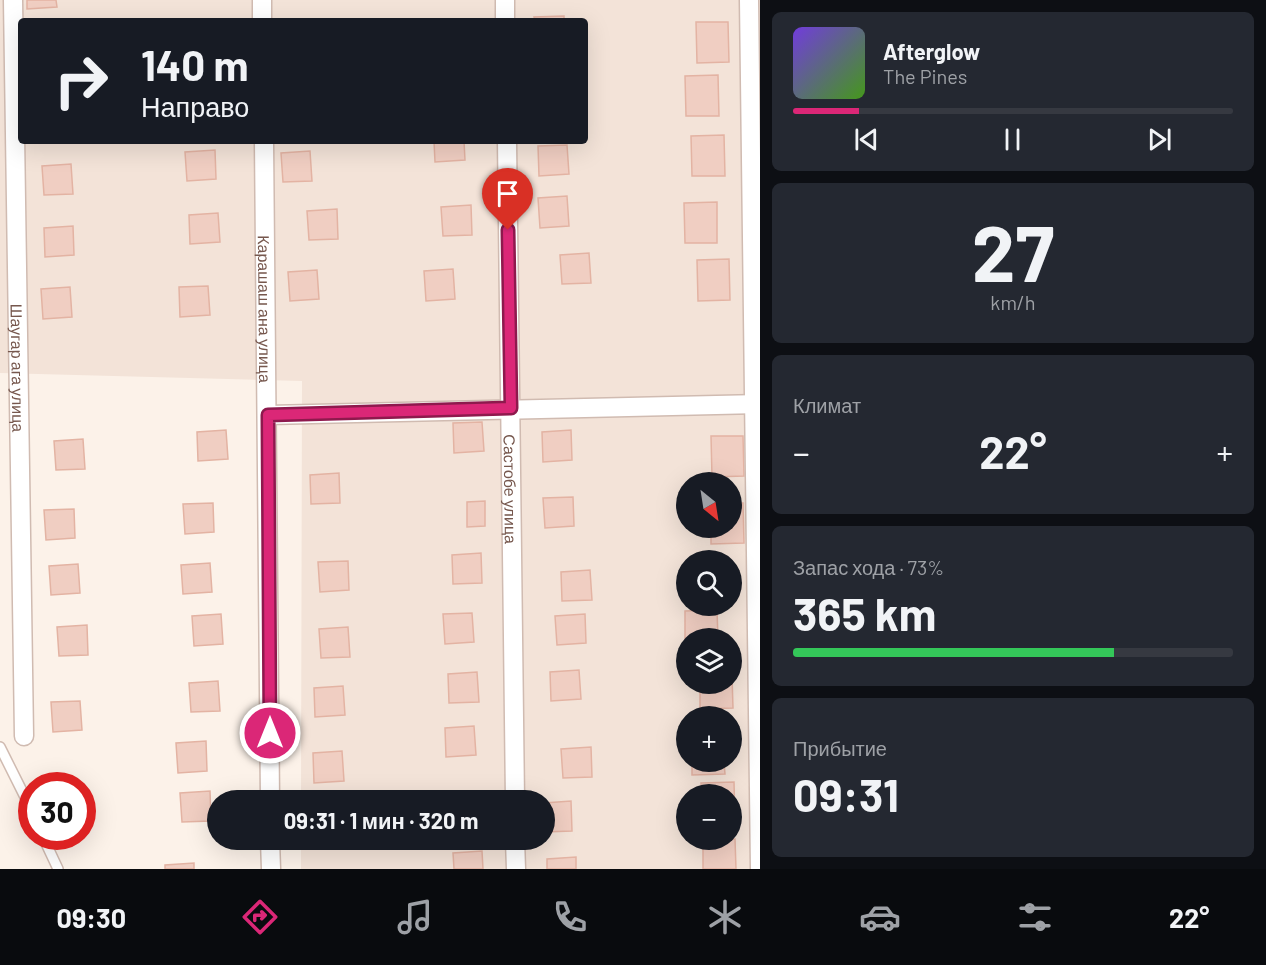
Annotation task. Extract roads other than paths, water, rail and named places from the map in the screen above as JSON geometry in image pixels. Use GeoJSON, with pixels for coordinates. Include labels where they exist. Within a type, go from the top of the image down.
{"type":"FeatureCollection","features":[{"type":"Feature","properties":{"kind":"street","name":"Шаугар ага улица"},"geometry":{"type":"LineString","coordinates":[[13,0],[24,736]]}},
{"type":"Feature","properties":{"kind":"street"},"geometry":{"type":"LineString","coordinates":[[262,0],[262,18]]}},
{"type":"Feature","properties":{"kind":"street"},"geometry":{"type":"LineString","coordinates":[[505,0],[505,18]]}},
{"type":"Feature","properties":{"kind":"street"},"geometry":{"type":"LineString","coordinates":[[749,0],[757,404],[760,869]]}},
{"type":"Feature","properties":{"kind":"street","name":"Карашаш ана улица"},"geometry":{"type":"LineString","coordinates":[[264,144],[270,790]]}},
{"type":"Feature","properties":{"kind":"street","name":"Састобе улица"},"geometry":{"type":"LineString","coordinates":[[507,144],[515,790]]}},
{"type":"Feature","properties":{"kind":"street"},"geometry":{"type":"LineString","coordinates":[[268,415],[757,404]]}},
{"type":"Feature","properties":{"kind":"street"},"geometry":{"type":"LineString","coordinates":[[270,850],[271,869]]}},
{"type":"Feature","properties":{"kind":"street"},"geometry":{"type":"LineString","coordinates":[[515,850],[516,869]]}},
{"type":"Feature","properties":{"kind":"lane"},"geometry":{"type":"LineString","coordinates":[[0,747],[18,783]]}},
{"type":"Feature","properties":{"kind":"lane"},"geometry":{"type":"LineString","coordinates":[[49,850],[58,869]]}}]}
